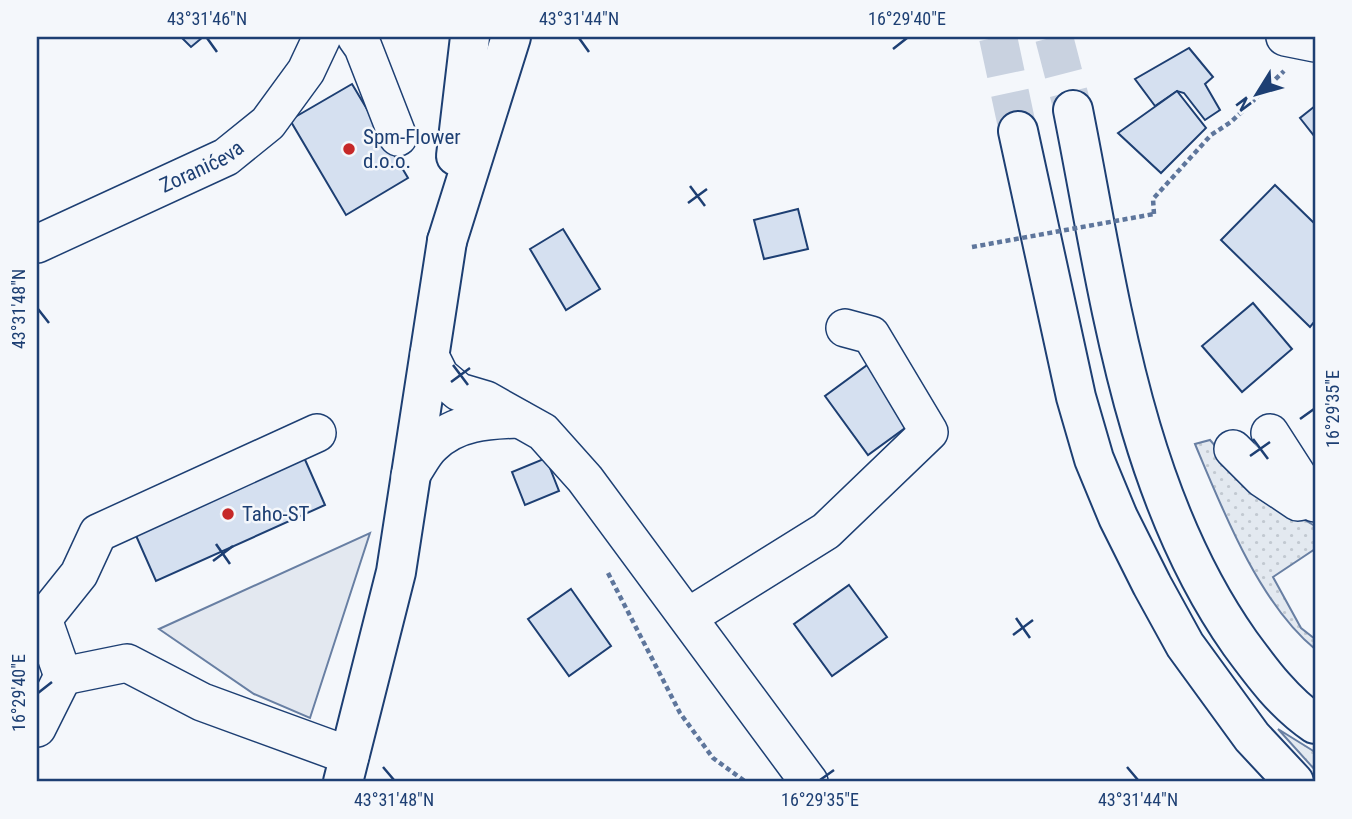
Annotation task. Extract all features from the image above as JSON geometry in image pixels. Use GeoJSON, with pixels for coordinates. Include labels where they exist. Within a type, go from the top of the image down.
{"type":"FeatureCollection","features":[{"type":"Feature","properties":{"kind":"main road"},"geometry":{"type":"LineString","coordinates":[[347,769],[396,572],[447,241],[470,37]]}},
{"type":"Feature","properties":{"kind":"main road"},"geometry":{"type":"LineString","coordinates":[[447,241],[510,37]]}},
{"type":"Feature","properties":{"kind":"main road"},"geometry":{"type":"LineString","coordinates":[[1073,110],[1130,392],[1160,485],[1185,547],[1221,615],[1260,671],[1294,710],[1315,724]]}},
{"type":"Feature","properties":{"kind":"main road"},"geometry":{"type":"LineString","coordinates":[[1018,131],[1076,397],[1094,459],[1118,517],[1185,645],[1252,737],[1294,782]]}},
{"type":"Feature","properties":{"kind":"street","name":"Zoranićeva"},"geometry":{"type":"LineString","coordinates":[[37,244],[226,157],[268,123],[306,71],[322,37]]}},
{"type":"Feature","properties":{"kind":"street"},"geometry":{"type":"LineString","coordinates":[[356,37],[363,47],[398,137]]}},
{"type":"Feature","properties":{"kind":"street"},"geometry":{"type":"LineString","coordinates":[[688,617],[826,531],[929,432],[871,335],[845,328]]}},
{"type":"Feature","properties":{"kind":"street"},"geometry":{"type":"LineString","coordinates":[[429,354],[440,376],[459,392],[486,400],[543,432],[564,453],[809,782]]}},
{"type":"Feature","properties":{"kind":"street"},"geometry":{"type":"LineString","coordinates":[[410,477],[432,445],[456,429],[477,420],[520,419]]}},
{"type":"Feature","properties":{"kind":"street"},"geometry":{"type":"LineString","coordinates":[[37,728],[63,676],[43,619],[79,574],[99,533],[317,433]]}},
{"type":"Feature","properties":{"kind":"street"},"geometry":{"type":"LineString","coordinates":[[1233,449],[1262,478],[1298,502],[1314,501],[1270,433]]}},
{"type":"Feature","properties":{"kind":"street"},"geometry":{"type":"LineString","coordinates":[[63,676],[127,663],[202,702],[347,769]]}},
{"type":"Feature","properties":{"kind":"path"},"geometry":{"type":"LineString","coordinates":[[972,247],[1154,214],[1153,199],[1212,135],[1231,122],[1294,62],[1305,40]]}},
{"type":"Feature","properties":{"kind":"path"},"geometry":{"type":"LineString","coordinates":[[607,571],[680,713],[713,758],[746,782]]}},
{"type":"Feature","properties":{"kind":"shaded area"},"geometry":{"type":"Polygon","coordinates":[[[1210,440],[1246,481],[1315,526],[1315,549],[1273,577],[1301,628],[1315,639],[1315,649],[1277,607],[1244,554],[1195,444],[1210,440]]]}},
{"type":"Feature","properties":{"kind":"shaded area"},"geometry":{"type":"Polygon","coordinates":[[[370,533],[310,718],[254,694],[159,629],[370,533]]]}},
{"type":"Feature","properties":{"kind":"shaded area"},"geometry":{"type":"Polygon","coordinates":[[[1278,729],[1315,752],[1315,770],[1278,729]]]}},
{"type":"Feature","properties":{"kind":"building"},"geometry":{"type":"Polygon","coordinates":[[[181,37],[203,37],[191,47],[181,37]]]}},
{"type":"Feature","properties":{"kind":"building"},"geometry":{"type":"Polygon","coordinates":[[[1189,48],[1213,77],[1205,84],[1220,110],[1205,120],[1184,93],[1177,91],[1155,106],[1135,79],[1189,48]]]}},
{"type":"Feature","properties":{"kind":"building","name":"Spm-Flower d.o.o."},"geometry":{"type":"Polygon","coordinates":[[[352,84],[408,178],[346,215],[290,120],[352,84]]]}},
{"type":"Feature","properties":{"kind":"building"},"geometry":{"type":"Polygon","coordinates":[[[1177,91],[1206,128],[1161,173],[1118,133],[1177,91]]]}},
{"type":"Feature","properties":{"kind":"building"},"geometry":{"type":"Polygon","coordinates":[[[1315,106],[1315,137],[1300,118],[1315,106]]]}},
{"type":"Feature","properties":{"kind":"building"},"geometry":{"type":"Polygon","coordinates":[[[1275,185],[1315,224],[1315,321],[1310,327],[1221,240],[1275,185]]]}},
{"type":"Feature","properties":{"kind":"building"},"geometry":{"type":"Polygon","coordinates":[[[798,209],[808,249],[764,259],[754,220],[798,209]]]}},
{"type":"Feature","properties":{"kind":"building"},"geometry":{"type":"Polygon","coordinates":[[[563,229],[600,289],[566,310],[530,249],[563,229]]]}},
{"type":"Feature","properties":{"kind":"building"},"geometry":{"type":"Polygon","coordinates":[[[1253,303],[1292,349],[1242,392],[1202,346],[1253,303]]]}},
{"type":"Feature","properties":{"kind":"building"},"geometry":{"type":"Polygon","coordinates":[[[874,360],[916,420],[868,455],[825,396],[874,360]]]}},
{"type":"Feature","properties":{"kind":"building","name":"Taho-ST"},"geometry":{"type":"Polygon","coordinates":[[[299,446],[325,505],[156,581],[130,522],[299,446]]]}},
{"type":"Feature","properties":{"kind":"building"},"geometry":{"type":"Polygon","coordinates":[[[546,458],[559,491],[525,505],[512,472],[546,458]]]}},
{"type":"Feature","properties":{"kind":"building"},"geometry":{"type":"Polygon","coordinates":[[[849,585],[887,637],[832,676],[794,624],[849,585]]]}},
{"type":"Feature","properties":{"kind":"building"},"geometry":{"type":"Polygon","coordinates":[[[571,589],[611,646],[569,676],[528,619],[571,589]]]}},
{"type":"Feature","properties":{"kind":"tunnel"},"geometry":{"type":"LineString","coordinates":[[998,37],[1018,131]]}},
{"type":"Feature","properties":{"kind":"tunnel"},"geometry":{"type":"LineString","coordinates":[[1054,37],[1073,110]]}},
{"type":"Feature","properties":{"kind":"place","name":"Spm-Flower d.o.o."},"geometry":{"type":"Point","coordinates":[349,149]}},
{"type":"Feature","properties":{"kind":"place","name":"Taho-ST"},"geometry":{"type":"Point","coordinates":[228,514]}}]}
